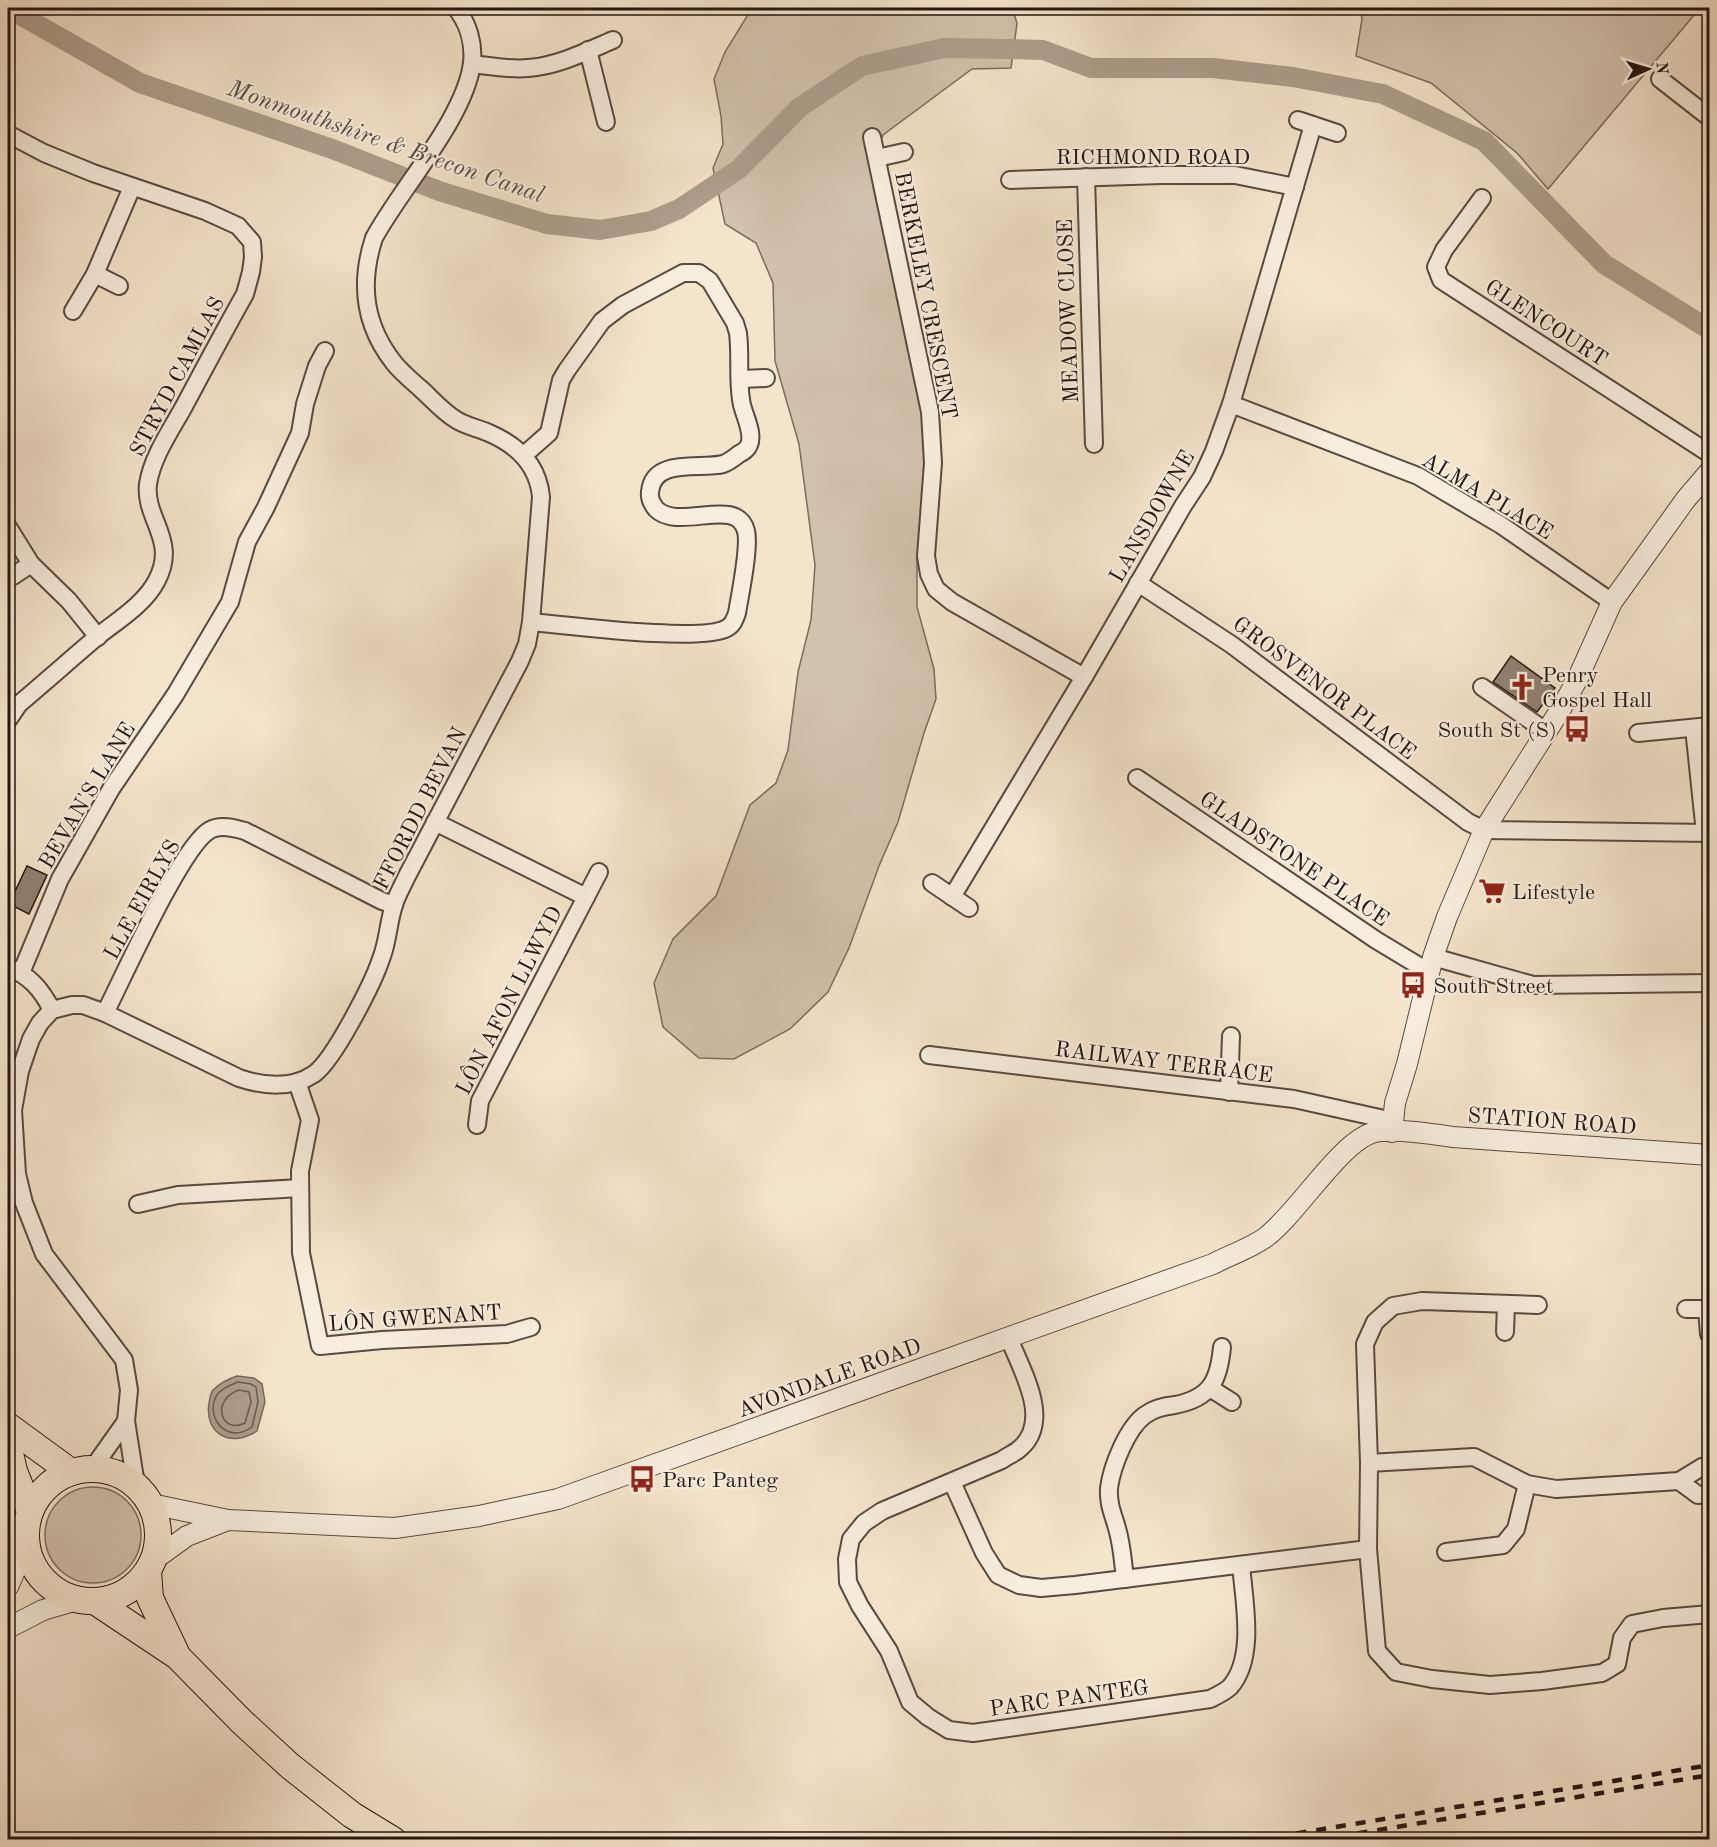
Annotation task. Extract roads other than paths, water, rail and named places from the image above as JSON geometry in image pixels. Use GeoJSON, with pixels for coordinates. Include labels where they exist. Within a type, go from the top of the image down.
{"type":"FeatureCollection","features":[{"type":"Feature","properties":{"kind":"main road"},"geometry":{"type":"LineString","coordinates":[[8,1426],[82,1470]]}},
{"type":"Feature","properties":{"kind":"main road"},"geometry":{"type":"LineString","coordinates":[[8,1444],[14,1471],[30,1511]]}},
{"type":"Feature","properties":{"kind":"main road"},"geometry":{"type":"LineString","coordinates":[[177,1656],[150,1598],[152,1565],[159,1540],[157,1522],[144,1495],[123,1476],[108,1471],[82,1470],[58,1478],[37,1498],[30,1511],[26,1528],[31,1561],[38,1574],[49,1586],[62,1595],[87,1601],[177,1656],[242,1722],[290,1766],[352,1815],[393,1839]]}},
{"type":"Feature","properties":{"kind":"main road"},"geometry":{"type":"LineString","coordinates":[[87,1601],[112,1599],[126,1593],[139,1583],[152,1565]]}},
{"type":"Feature","properties":{"kind":"street"},"geometry":{"type":"LineString","coordinates":[[456,8],[470,32],[473,48],[467,86],[455,111],[374,238],[367,260],[365,285],[370,317],[380,343],[395,365],[444,412],[461,423],[507,442],[524,455],[549,433],[561,380],[602,321],[623,305],[683,273],[699,273],[710,280],[735,324],[740,343],[741,397],[750,437],[748,446],[724,464],[678,467],[666,471],[654,481],[650,492],[652,503],[666,515],[685,518],[731,515],[742,524],[747,540],[737,613],[730,626],[716,632],[675,634],[531,622]]}},
{"type":"Feature","properties":{"kind":"street"},"geometry":{"type":"LineString","coordinates":[[472,64],[529,68],[553,63],[613,40]]}},
{"type":"Feature","properties":{"kind":"street"},"geometry":{"type":"LineString","coordinates":[[588,50],[606,122]]}},
{"type":"Feature","properties":{"kind":"street"},"geometry":{"type":"LineString","coordinates":[[1660,79],[1710,118]]}},
{"type":"Feature","properties":{"kind":"street","name":"LANSDOWNE"},"geometry":{"type":"LineString","coordinates":[[952,897],[1202,477],[1231,404],[1295,187],[1306,123],[1337,133]]}},
{"type":"Feature","properties":{"kind":"street","name":"STRYD CAMLAS"},"geometry":{"type":"LineString","coordinates":[[8,134],[44,153],[132,187],[205,211],[238,226],[252,242],[253,256],[245,294],[166,438],[151,473],[148,495],[165,554],[157,582],[147,594],[19,704],[8,720]]}},
{"type":"Feature","properties":{"kind":"street","name":"BERKELEY CRESCENT"},"geometry":{"type":"LineString","coordinates":[[873,137],[930,412],[933,463],[926,556],[929,574],[936,589],[952,602],[1084,677]]}},
{"type":"Feature","properties":{"kind":"street","name":"BERKELEY CRESCENT"},"geometry":{"type":"LineString","coordinates":[[877,158],[904,152]]}},
{"type":"Feature","properties":{"kind":"street","name":"RICHMOND ROAD"},"geometry":{"type":"LineString","coordinates":[[1010,180],[1235,175],[1295,187]]}},
{"type":"Feature","properties":{"kind":"street","name":"MEADOW CLOSE"},"geometry":{"type":"LineString","coordinates":[[1086,177],[1094,444]]}},
{"type":"Feature","properties":{"kind":"street"},"geometry":{"type":"LineString","coordinates":[[73,311],[95,274],[132,187]]}},
{"type":"Feature","properties":{"kind":"street","name":"GLENCOURT"},"geometry":{"type":"LineString","coordinates":[[1482,198],[1444,250],[1436,267],[1441,280],[1710,454]]}},
{"type":"Feature","properties":{"kind":"street"},"geometry":{"type":"LineString","coordinates":[[95,274],[119,286]]}},
{"type":"Feature","properties":{"kind":"street","name":"BEVAN'S LANE"},"geometry":{"type":"LineString","coordinates":[[52,1010],[39,987],[14,970],[60,879],[111,789],[175,695],[230,602],[247,542],[300,433],[305,404],[317,366],[325,351]]}},
{"type":"Feature","properties":{"kind":"street"},"geometry":{"type":"LineString","coordinates":[[741,379],[766,378]]}},
{"type":"Feature","properties":{"kind":"street","name":"ALMA PLACE"},"geometry":{"type":"LineString","coordinates":[[1231,404],[1418,476],[1502,525],[1612,602]]}},
{"type":"Feature","properties":{"kind":"street","name":"FFORDD BEVAN"},"geometry":{"type":"LineString","coordinates":[[52,1010],[83,1005],[105,1012],[239,1078],[274,1085],[297,1082],[320,1069],[336,1047],[381,959],[394,905],[527,644],[531,622],[541,497],[537,476],[524,455]]}},
{"type":"Feature","properties":{"kind":"street"},"geometry":{"type":"LineString","coordinates":[[1393,1126],[1395,1103],[1407,1064],[1431,964],[1484,830],[1547,732],[1577,680],[1612,602],[1686,499],[1710,471]]}},
{"type":"Feature","properties":{"kind":"street"},"geometry":{"type":"LineString","coordinates":[[8,527],[31,564],[69,601],[98,637]]}},
{"type":"Feature","properties":{"kind":"street"},"geometry":{"type":"LineString","coordinates":[[13,576],[31,564]]}},
{"type":"Feature","properties":{"kind":"street","name":"GROSVENOR PLACE"},"geometry":{"type":"LineString","coordinates":[[1138,583],[1232,645],[1459,814],[1484,830]]}},
{"type":"Feature","properties":{"kind":"street"},"geometry":{"type":"LineString","coordinates":[[1482,687],[1547,732]]}},
{"type":"Feature","properties":{"kind":"street"},"geometry":{"type":"LineString","coordinates":[[1484,830],[1707,833],[1702,727],[1638,734]]}},
{"type":"Feature","properties":{"kind":"street","name":"GLADSTONE PLACE"},"geometry":{"type":"LineString","coordinates":[[1137,778],[1376,940],[1431,964],[1533,985],[1710,983]]}},
{"type":"Feature","properties":{"kind":"street","name":"LÔN AFON LLWYD"},"geometry":{"type":"LineString","coordinates":[[435,822],[586,897]]}},
{"type":"Feature","properties":{"kind":"street","name":"LLE EIRLYS"},"geometry":{"type":"LineString","coordinates":[[105,1012],[180,866],[198,841],[210,830],[228,827],[245,831],[394,905]]}},
{"type":"Feature","properties":{"kind":"street","name":"LÔN AFON LLWYD"},"geometry":{"type":"LineString","coordinates":[[477,1125],[480,1101],[599,872]]}},
{"type":"Feature","properties":{"kind":"street"},"geometry":{"type":"LineString","coordinates":[[932,884],[969,908]]}},
{"type":"Feature","properties":{"kind":"street"},"geometry":{"type":"LineString","coordinates":[[52,1010],[40,1023],[31,1039],[16,1090],[14,1110],[17,1174],[24,1203],[44,1254],[124,1360],[129,1390],[126,1420],[144,1495]]}},
{"type":"Feature","properties":{"kind":"street"},"geometry":{"type":"LineString","coordinates":[[1229,1092],[1231,1036]]}},
{"type":"Feature","properties":{"kind":"street","name":"RAILWAY TERRACE"},"geometry":{"type":"LineString","coordinates":[[929,1055],[1294,1099],[1393,1126]]}},
{"type":"Feature","properties":{"kind":"street","name":"LÔN GWENANT"},"geometry":{"type":"LineString","coordinates":[[297,1082],[310,1120],[300,1172],[302,1261],[320,1347],[382,1340],[507,1334],[531,1327]]}},
{"type":"Feature","properties":{"kind":"street","name":"STATION ROAD"},"geometry":{"type":"LineString","coordinates":[[1393,1126],[1710,1155]]}},
{"type":"Feature","properties":{"kind":"street","name":"AVONDALE ROAD"},"geometry":{"type":"LineString","coordinates":[[144,1495],[228,1520],[395,1528],[479,1516],[558,1499],[1213,1264],[1266,1238],[1292,1214],[1335,1161],[1358,1140],[1393,1126]]}},
{"type":"Feature","properties":{"kind":"street"},"geometry":{"type":"LineString","coordinates":[[138,1204],[178,1195],[300,1188]]}},
{"type":"Feature","properties":{"kind":"street"},"geometry":{"type":"LineString","coordinates":[[1538,1305],[1422,1301],[1393,1306],[1375,1322],[1365,1344],[1369,1463],[1368,1549],[1377,1651],[1396,1672],[1432,1679],[1490,1685],[1542,1681],[1602,1673],[1617,1664],[1622,1638],[1632,1624],[1663,1618],[1710,1614]]}},
{"type":"Feature","properties":{"kind":"street"},"geometry":{"type":"LineString","coordinates":[[1505,1332],[1506,1304]]}},
{"type":"Feature","properties":{"kind":"street"},"geometry":{"type":"LineString","coordinates":[[1686,1309],[1708,1309],[1709,1334]]}},
{"type":"Feature","properties":{"kind":"street","name":"PARC PANTEG"},"geometry":{"type":"LineString","coordinates":[[1009,1338],[1033,1400],[1034,1420],[1028,1437],[1019,1449],[1002,1460],[882,1511],[864,1523],[851,1539],[847,1559],[848,1581],[860,1606],[889,1652],[910,1702],[949,1730],[973,1733],[1210,1700],[1229,1688],[1242,1668],[1247,1641],[1242,1565]]}},
{"type":"Feature","properties":{"kind":"street"},"geometry":{"type":"LineString","coordinates":[[1125,1579],[1120,1538],[1109,1509],[1109,1487],[1124,1442],[1132,1427],[1146,1414],[1162,1407],[1185,1403],[1203,1396],[1210,1388],[1220,1367],[1222,1347]]}},
{"type":"Feature","properties":{"kind":"street"},"geometry":{"type":"LineString","coordinates":[[1210,1388],[1232,1402]]}},
{"type":"Feature","properties":{"kind":"street"},"geometry":{"type":"LineString","coordinates":[[82,1470],[126,1420]]}},
{"type":"Feature","properties":{"kind":"street"},"geometry":{"type":"LineString","coordinates":[[1369,1463],[1474,1457],[1527,1484],[1556,1489],[1679,1481],[1702,1467],[1710,1467]]}},
{"type":"Feature","properties":{"kind":"street"},"geometry":{"type":"LineString","coordinates":[[1679,1481],[1698,1495],[1710,1494]]}},
{"type":"Feature","properties":{"kind":"street"},"geometry":{"type":"LineString","coordinates":[[952,1482],[984,1553],[998,1575],[1019,1585],[1041,1588],[1368,1549]]}},
{"type":"Feature","properties":{"kind":"street"},"geometry":{"type":"LineString","coordinates":[[1446,1552],[1503,1545],[1516,1529],[1527,1484]]}},
{"type":"Feature","properties":{"kind":"street","name":"AVONDALE ROAD"},"geometry":{"type":"LineString","coordinates":[[152,1565],[188,1536],[228,1520]]}},
{"type":"Feature","properties":{"kind":"street"},"geometry":{"type":"LineString","coordinates":[[8,1587],[27,1545]]}},
{"type":"Feature","properties":{"kind":"street"},"geometry":{"type":"LineString","coordinates":[[8,1628],[43,1610],[87,1601]]}},
{"type":"Feature","properties":{"kind":"water"},"geometry":{"type":"Polygon","coordinates":[[[237,1376],[254,1378],[262,1384],[265,1402],[257,1431],[248,1436],[230,1438],[215,1430],[209,1414],[209,1403],[213,1390],[218,1385],[237,1376]]]}},
{"type":"Feature","properties":{"kind":"waterway","name":"Monmouthshire & Brecon Canal"},"geometry":{"type":"LineString","coordinates":[[8,8],[140,83],[335,150],[439,191],[547,224],[600,230],[651,221],[679,209],[739,169],[800,107],[862,66],[944,48],[1043,50],[1091,68],[1213,68],[1293,77],[1383,94],[1484,141],[1604,264],[1710,330]]}},
{"type":"Feature","properties":{"kind":"railway"},"geometry":{"type":"LineString","coordinates":[[1257,1840],[1710,1765]]}},
{"type":"Feature","properties":{"kind":"railway"},"geometry":{"type":"LineString","coordinates":[[1318,1840],[1710,1775]]}},
{"type":"Feature","properties":{"kind":"place","name":"Penry Gospel Hall"},"geometry":{"type":"Point","coordinates":[1522,687]}},
{"type":"Feature","properties":{"kind":"place","name":"South St (S)"},"geometry":{"type":"Point","coordinates":[1577,729]}},
{"type":"Feature","properties":{"kind":"place","name":"Lifestyle"},"geometry":{"type":"Point","coordinates":[1492,891]}},
{"type":"Feature","properties":{"kind":"place","name":"South Street"},"geometry":{"type":"Point","coordinates":[1413,985]}},
{"type":"Feature","properties":{"kind":"place","name":"Parc Panteg"},"geometry":{"type":"Point","coordinates":[642,1479]}}]}
